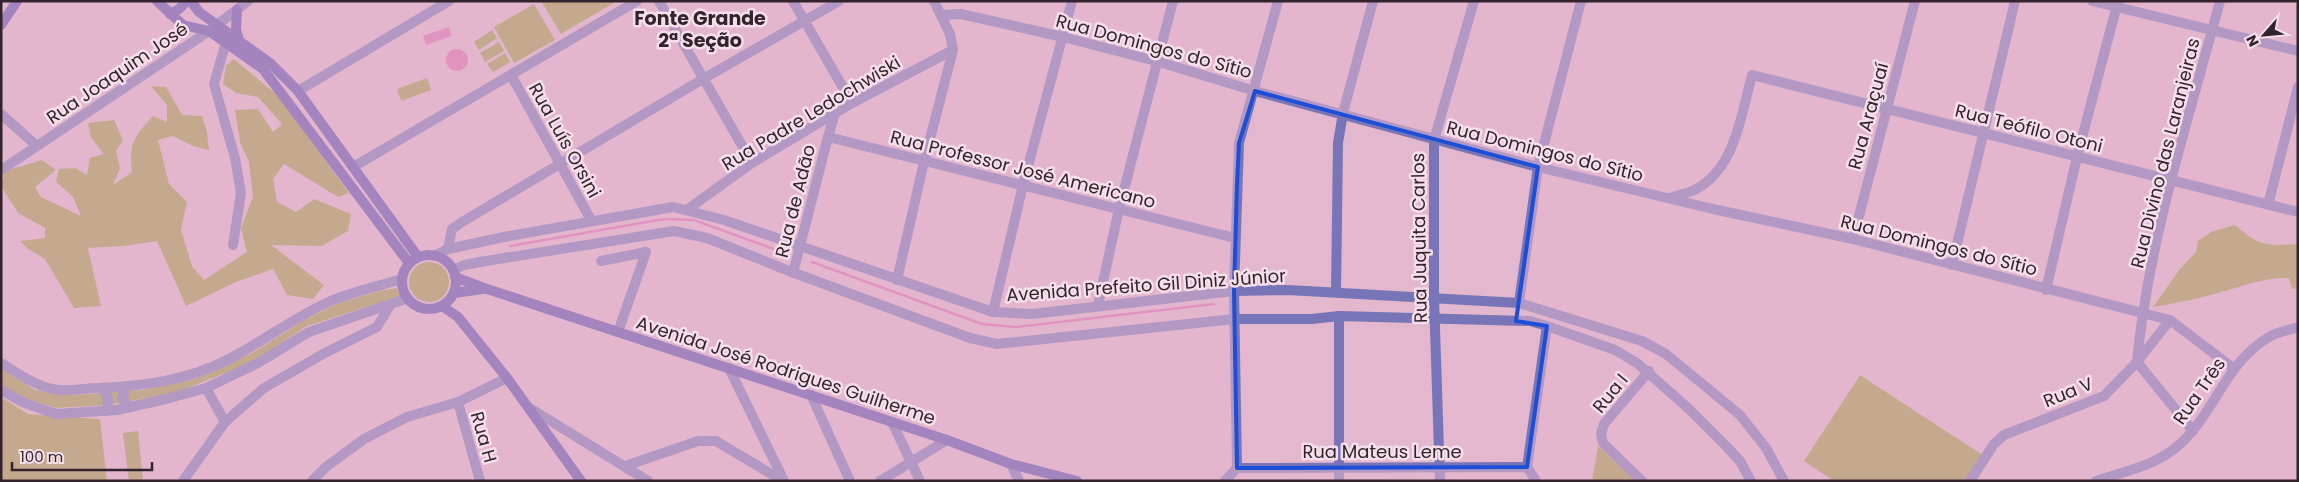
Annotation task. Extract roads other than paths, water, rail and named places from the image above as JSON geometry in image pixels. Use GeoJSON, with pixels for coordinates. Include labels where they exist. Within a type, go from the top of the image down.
{"type":"FeatureCollection","features":[{"type":"Feature","properties":{"kind":"main road"},"geometry":{"type":"LineString","coordinates":[[1,25],[17,1]]}},
{"type":"Feature","properties":{"kind":"main road"},"geometry":{"type":"LineString","coordinates":[[157,1],[183,24],[209,31],[263,69],[279,87],[409,264]]}},
{"type":"Feature","properties":{"kind":"main road"},"geometry":{"type":"LineString","coordinates":[[170,14],[179,9],[186,1]]}},
{"type":"Feature","properties":{"kind":"main road"},"geometry":{"type":"LineString","coordinates":[[191,1],[199,12],[270,63],[298,90],[418,257]]}},
{"type":"Feature","properties":{"kind":"main road"},"geometry":{"type":"LineString","coordinates":[[237,10],[236,29],[239,40]]}},
{"type":"Feature","properties":{"kind":"main road"},"geometry":{"type":"LineString","coordinates":[[453,295],[442,306],[429,309],[420,308],[408,298],[403,288],[402,279],[409,264],[418,257],[436,256],[448,262],[454,274],[453,295],[458,317]]}},
{"type":"Feature","properties":{"kind":"main road","name":"Avenida José Rodrigues Guilherme"},"geometry":{"type":"LineString","coordinates":[[454,274],[484,288],[947,440],[1011,464],[1077,481]]}},
{"type":"Feature","properties":{"kind":"main road","name":"Avenida José Rodrigues Guilherme"},"geometry":{"type":"LineString","coordinates":[[453,295],[484,288]]}},
{"type":"Feature","properties":{"kind":"main road"},"geometry":{"type":"LineString","coordinates":[[442,306],[458,317],[507,378],[581,481]]}},
{"type":"Feature","properties":{"kind":"street","name":"Rua Joaquim José"},"geometry":{"type":"LineString","coordinates":[[1,170],[209,31],[248,1]]}},
{"type":"Feature","properties":{"kind":"street"},"geometry":{"type":"LineString","coordinates":[[298,90],[449,1]]}},
{"type":"Feature","properties":{"kind":"street"},"geometry":{"type":"LineString","coordinates":[[352,167],[637,1]]}},
{"type":"Feature","properties":{"kind":"street"},"geometry":{"type":"LineString","coordinates":[[658,1],[752,163]]}},
{"type":"Feature","properties":{"kind":"street"},"geometry":{"type":"LineString","coordinates":[[793,1],[852,103]]}},
{"type":"Feature","properties":{"kind":"street"},"geometry":{"type":"LineString","coordinates":[[448,249],[452,229],[703,79],[839,1]]}},
{"type":"Feature","properties":{"kind":"street"},"geometry":{"type":"LineString","coordinates":[[897,280],[924,162],[953,50],[950,34],[934,1]]}},
{"type":"Feature","properties":{"kind":"street"},"geometry":{"type":"LineString","coordinates":[[993,312],[1023,184],[1072,1]]}},
{"type":"Feature","properties":{"kind":"street"},"geometry":{"type":"LineString","coordinates":[[1098,305],[1119,209],[1173,1]]}},
{"type":"Feature","properties":{"kind":"street"},"geometry":{"type":"LineString","coordinates":[[1226,481],[1238,468],[1234,291],[1239,143],[1278,1]]}},
{"type":"Feature","properties":{"kind":"street"},"geometry":{"type":"LineString","coordinates":[[1336,292],[1338,144],[1343,113],[1373,1]]}},
{"type":"Feature","properties":{"kind":"street","name":"Rua Juquita Carlos"},"geometry":{"type":"LineString","coordinates":[[1440,481],[1434,298],[1434,140],[1474,1]]}},
{"type":"Feature","properties":{"kind":"street"},"geometry":{"type":"LineString","coordinates":[[1519,303],[1538,167],[1581,1]]}},
{"type":"Feature","properties":{"kind":"street","name":"Rua Araçuaí"},"geometry":{"type":"LineString","coordinates":[[1852,239],[1915,1]]}},
{"type":"Feature","properties":{"kind":"street"},"geometry":{"type":"LineString","coordinates":[[1952,265],[2015,1]]}},
{"type":"Feature","properties":{"kind":"street"},"geometry":{"type":"LineString","coordinates":[[2092,1],[2117,4],[2212,31],[2298,51]]}},
{"type":"Feature","properties":{"kind":"street","name":"Rua Divino das Laranjeiras"},"geometry":{"type":"LineString","coordinates":[[2137,362],[2142,313],[2172,181],[2220,1]]}},
{"type":"Feature","properties":{"kind":"street"},"geometry":{"type":"LineString","coordinates":[[2046,290],[2077,157],[2117,4]]}},
{"type":"Feature","properties":{"kind":"street","name":"Rua Domingos do Sítio"},"geometry":{"type":"LineString","coordinates":[[942,15],[961,14],[1156,61],[1254,91],[1343,113],[1434,140],[1538,167],[1852,239],[2046,290],[2170,320]]}},
{"type":"Feature","properties":{"kind":"street"},"geometry":{"type":"LineString","coordinates":[[226,42],[214,84],[235,158],[241,193],[233,245]]}},
{"type":"Feature","properties":{"kind":"street","name":"Rua Padre Ledochwiski"},"geometry":{"type":"LineString","coordinates":[[688,209],[752,163],[835,113],[953,50]]}},
{"type":"Feature","properties":{"kind":"street","name":"Rua Luís Orsini"},"geometry":{"type":"LineString","coordinates":[[511,75],[591,220]]}},
{"type":"Feature","properties":{"kind":"street","name":"Rua Teófilo Otoni"},"geometry":{"type":"LineString","coordinates":[[1668,198],[1693,190],[1707,181],[1721,167],[1730,152],[1752,75],[2298,212]]}},
{"type":"Feature","properties":{"kind":"street"},"geometry":{"type":"LineString","coordinates":[[2268,205],[2298,86]]}},
{"type":"Feature","properties":{"kind":"street"},"geometry":{"type":"LineString","coordinates":[[828,137],[835,113]]}},
{"type":"Feature","properties":{"kind":"street"},"geometry":{"type":"LineString","coordinates":[[1,114],[37,146]]}},
{"type":"Feature","properties":{"kind":"street","name":"Rua Professor José Americano"},"geometry":{"type":"LineString","coordinates":[[828,137],[1235,238]]}},
{"type":"Feature","properties":{"kind":"street","name":"Rua de Adão"},"geometry":{"type":"LineString","coordinates":[[793,273],[828,137]]}},
{"type":"Feature","properties":{"kind":"street","name":"Avenida Prefeito Gil Diniz Júnior"},"geometry":{"type":"LineString","coordinates":[[436,256],[448,249],[591,220],[673,207],[688,209],[993,312],[1032,314],[1234,291],[1336,292],[1519,303],[1642,341],[1666,354],[1740,415],[1766,448],[1784,481]]}},
{"type":"Feature","properties":{"kind":"street"},"geometry":{"type":"LineString","coordinates":[[454,274],[471,264],[674,231],[707,238],[793,273],[970,338],[997,344],[1234,319],[1312,319],[1339,316],[1530,322],[1547,326],[1615,350],[1649,371],[1728,448],[1740,461],[1751,481]]}},
{"type":"Feature","properties":{"kind":"street"},"geometry":{"type":"LineString","coordinates":[[601,262],[646,252],[618,332]]}},
{"type":"Feature","properties":{"kind":"street"},"geometry":{"type":"LineString","coordinates":[[1,363],[33,382],[59,390],[163,382],[197,373],[249,348],[294,319],[334,300],[402,279]]}},
{"type":"Feature","properties":{"kind":"street"},"geometry":{"type":"LineString","coordinates":[[1,390],[22,402],[56,414],[105,411],[132,407],[206,388],[258,363],[309,332],[408,298]]}},
{"type":"Feature","properties":{"kind":"street"},"geometry":{"type":"LineString","coordinates":[[183,481],[226,422],[264,388],[323,354],[377,327],[390,304]]}},
{"type":"Feature","properties":{"kind":"street"},"geometry":{"type":"LineString","coordinates":[[1339,316],[1339,481]]}},
{"type":"Feature","properties":{"kind":"street"},"geometry":{"type":"LineString","coordinates":[[2170,320],[2233,368]]}},
{"type":"Feature","properties":{"kind":"street","name":"Rua V"},"geometry":{"type":"LineString","coordinates":[[1970,481],[1994,444],[2004,435],[2104,396],[2137,362],[2170,320]]}},
{"type":"Feature","properties":{"kind":"street"},"geometry":{"type":"LineString","coordinates":[[1536,481],[1528,467],[1547,326]]}},
{"type":"Feature","properties":{"kind":"street","name":"Rua Três"},"geometry":{"type":"LineString","coordinates":[[2096,481],[2153,462],[2173,450],[2193,432],[2233,368],[2249,351],[2270,336],[2298,327]]}},
{"type":"Feature","properties":{"kind":"street"},"geometry":{"type":"LineString","coordinates":[[2137,362],[2193,432]]}},
{"type":"Feature","properties":{"kind":"street"},"geometry":{"type":"LineString","coordinates":[[729,368],[784,481]]}},
{"type":"Feature","properties":{"kind":"street","name":"Rua I"},"geometry":{"type":"LineString","coordinates":[[1642,481],[1603,442],[1601,434],[1604,424],[1649,371]]}},
{"type":"Feature","properties":{"kind":"street"},"geometry":{"type":"LineString","coordinates":[[312,481],[326,467],[364,439],[408,417],[458,402],[507,378]]}},
{"type":"Feature","properties":{"kind":"street"},"geometry":{"type":"LineString","coordinates":[[126,386],[122,398],[132,407]]}},
{"type":"Feature","properties":{"kind":"street"},"geometry":{"type":"LineString","coordinates":[[101,388],[106,392],[109,400],[105,411]]}},
{"type":"Feature","properties":{"kind":"street"},"geometry":{"type":"LineString","coordinates":[[206,388],[226,422]]}},
{"type":"Feature","properties":{"kind":"street"},"geometry":{"type":"LineString","coordinates":[[811,395],[850,481]]}},
{"type":"Feature","properties":{"kind":"street","name":"Rua H"},"geometry":{"type":"LineString","coordinates":[[458,402],[480,481]]}},
{"type":"Feature","properties":{"kind":"street"},"geometry":{"type":"LineString","coordinates":[[528,407],[648,481]]}},
{"type":"Feature","properties":{"kind":"street"},"geometry":{"type":"LineString","coordinates":[[892,422],[920,481]]}},
{"type":"Feature","properties":{"kind":"street"},"geometry":{"type":"LineString","coordinates":[[880,481],[947,440]]}},
{"type":"Feature","properties":{"kind":"street"},"geometry":{"type":"LineString","coordinates":[[625,466],[698,441],[716,441],[784,481]]}},
{"type":"Feature","properties":{"kind":"street"},"geometry":{"type":"LineString","coordinates":[[1011,464],[1019,481]]}},
{"type":"Feature","properties":{"kind":"street","name":"Rua Mateus Leme"},"geometry":{"type":"LineString","coordinates":[[1238,468],[1528,467]]}},
{"type":"Feature","properties":{"kind":"waterway"},"geometry":{"type":"LineString","coordinates":[[510,246],[664,219],[694,220],[782,252]]}},
{"type":"Feature","properties":{"kind":"waterway"},"geometry":{"type":"LineString","coordinates":[[812,262],[982,324],[1015,327],[1214,304]]}},
{"type":"Feature","properties":{"kind":"district","name":"Fonte Grande 2ª Seção"},"geometry":{"type":"Point","coordinates":[700,29]}}]}
